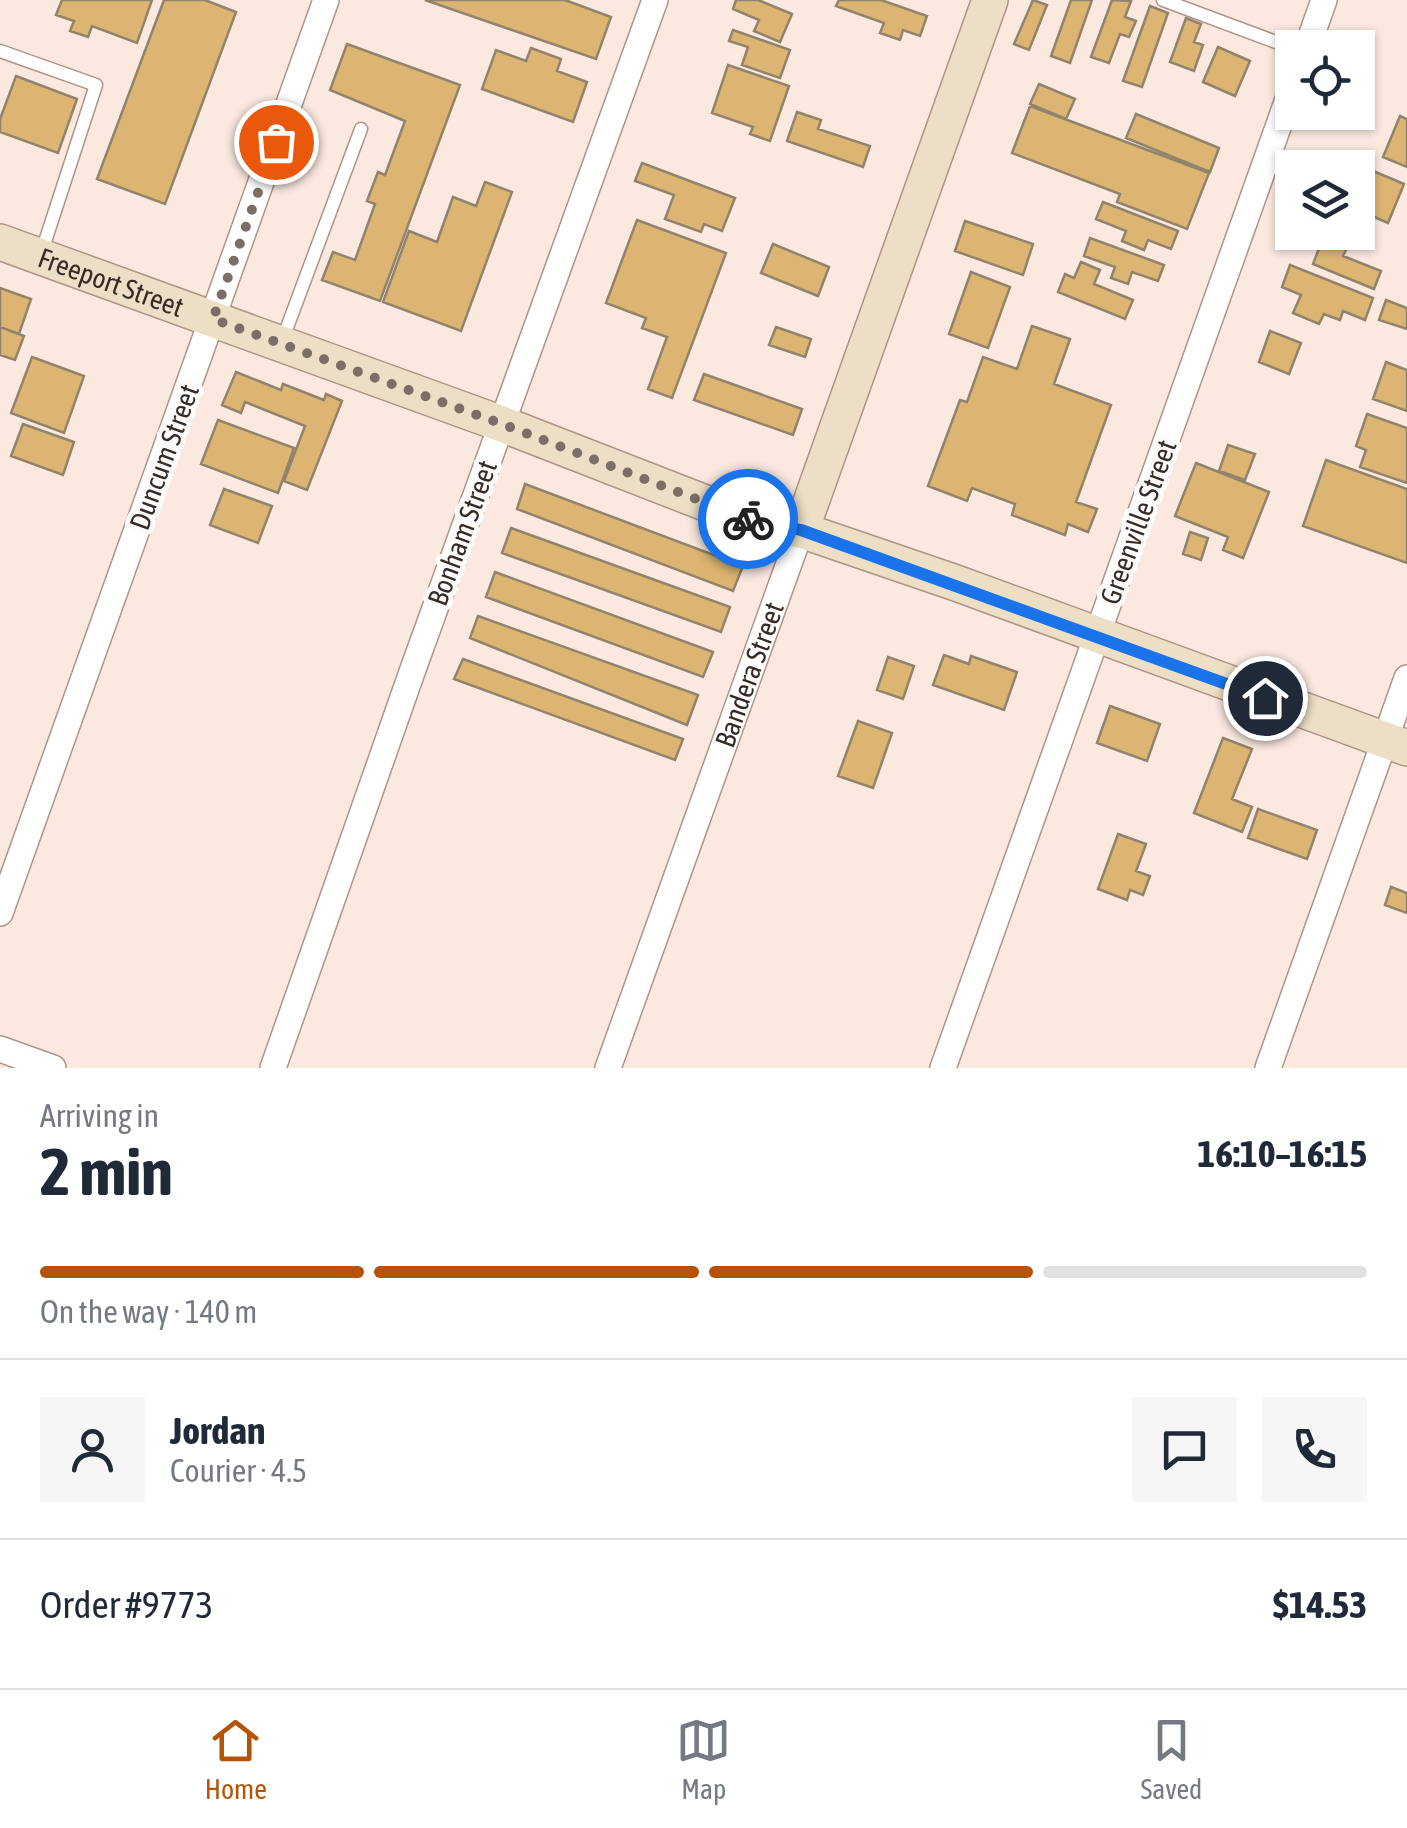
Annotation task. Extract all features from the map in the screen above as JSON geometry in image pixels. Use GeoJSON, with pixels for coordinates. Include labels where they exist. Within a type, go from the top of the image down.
{"type":"FeatureCollection","features":[{"type":"Feature","properties":{"kind":"main road","name":"Bandera Street"},"geometry":{"type":"LineString","coordinates":[[801,530],[990,0]]}},
{"type":"Feature","properties":{"kind":"main road","name":"Freeport Street"},"geometry":{"type":"LineString","coordinates":[[0,242],[502,424],[749,520],[801,530],[1396,744]]}},
{"type":"Feature","properties":{"kind":"street","name":"Duncum Street"},"geometry":{"type":"LineString","coordinates":[[0,913],[326,0]]}},
{"type":"Feature","properties":{"kind":"street","name":"Bonham Street"},"geometry":{"type":"LineString","coordinates":[[273,1068],[654,0]]}},
{"type":"Feature","properties":{"kind":"street"},"geometry":{"type":"LineString","coordinates":[[1313,30],[1324,0]]}},
{"type":"Feature","properties":{"kind":"street","name":"Greenville Street"},"geometry":{"type":"LineString","coordinates":[[943,1068],[1277,130]]}},
{"type":"Feature","properties":{"kind":"street","name":"Bandera Street"},"geometry":{"type":"LineString","coordinates":[[608,1068],[801,530]]}},
{"type":"Feature","properties":{"kind":"street"},"geometry":{"type":"LineString","coordinates":[[1268,1068],[1396,744],[1407,678]]}},
{"type":"Feature","properties":{"kind":"street"},"geometry":{"type":"LineString","coordinates":[[0,1049],[53,1068]]}},
{"type":"Feature","properties":{"kind":"lane"},"geometry":{"type":"LineString","coordinates":[[1162,0],[1275,42]]}},
{"type":"Feature","properties":{"kind":"lane"},"geometry":{"type":"LineString","coordinates":[[0,52],[96,86],[40,256]]}},
{"type":"Feature","properties":{"kind":"lane"},"geometry":{"type":"LineString","coordinates":[[281,343],[362,128]]}},
{"type":"Feature","properties":{"kind":"building"},"geometry":{"type":"Polygon","coordinates":[[[62,0],[152,0],[137,43],[92,26],[88,37],[70,31],[74,21],[56,15],[62,0]]]}},
{"type":"Feature","properties":{"kind":"building"},"geometry":{"type":"Polygon","coordinates":[[[164,0],[205,0],[236,12],[165,204],[97,179],[164,0]]]}},
{"type":"Feature","properties":{"kind":"building"},"geometry":{"type":"Polygon","coordinates":[[[425,0],[565,0],[611,17],[596,59],[425,0]]]}},
{"type":"Feature","properties":{"kind":"building"},"geometry":{"type":"Polygon","coordinates":[[[736,0],[758,0],[792,14],[780,42],[754,31],[759,20],[733,9],[736,0]]]}},
{"type":"Feature","properties":{"kind":"building"},"geometry":{"type":"Polygon","coordinates":[[[839,0],[881,0],[927,16],[920,36],[903,30],[900,40],[880,33],[884,23],[836,6],[839,0]]]}},
{"type":"Feature","properties":{"kind":"building"},"geometry":{"type":"Polygon","coordinates":[[[1033,0],[1047,5],[1029,50],[1014,44],[1033,0]]]}},
{"type":"Feature","properties":{"kind":"building"},"geometry":{"type":"Polygon","coordinates":[[[1071,0],[1092,0],[1070,63],[1051,56],[1071,0]]]}},
{"type":"Feature","properties":{"kind":"building"},"geometry":{"type":"Polygon","coordinates":[[[1112,0],[1131,1],[1125,17],[1136,21],[1129,37],[1120,34],[1109,63],[1091,57],[1112,0]]]}},
{"type":"Feature","properties":{"kind":"building"},"geometry":{"type":"Polygon","coordinates":[[[1150,6],[1168,13],[1142,87],[1123,81],[1150,6]]]}},
{"type":"Feature","properties":{"kind":"building"},"geometry":{"type":"Polygon","coordinates":[[[1186,18],[1201,24],[1194,42],[1203,45],[1194,71],[1170,62],[1186,18]]]}},
{"type":"Feature","properties":{"kind":"building"},"geometry":{"type":"Polygon","coordinates":[[[733,30],[790,50],[780,78],[742,65],[748,47],[729,41],[733,30]]]}},
{"type":"Feature","properties":{"kind":"building"},"geometry":{"type":"Polygon","coordinates":[[[347,44],[460,85],[380,301],[322,280],[333,252],[355,260],[375,204],[367,201],[378,172],[385,175],[405,121],[330,90],[347,44]]]}},
{"type":"Feature","properties":{"kind":"building"},"geometry":{"type":"Polygon","coordinates":[[[1218,47],[1250,61],[1235,96],[1203,82],[1218,47]]]}},
{"type":"Feature","properties":{"kind":"building"},"geometry":{"type":"Polygon","coordinates":[[[531,48],[561,59],[557,71],[587,82],[573,122],[482,89],[496,50],[526,61],[531,48]]]}},
{"type":"Feature","properties":{"kind":"building"},"geometry":{"type":"Polygon","coordinates":[[[728,65],[789,86],[770,141],[750,134],[753,127],[712,113],[728,65]]]}},
{"type":"Feature","properties":{"kind":"building"},"geometry":{"type":"Polygon","coordinates":[[[16,76],[77,99],[58,153],[0,132],[0,119],[16,76]]]}},
{"type":"Feature","properties":{"kind":"building"},"geometry":{"type":"Polygon","coordinates":[[[1039,84],[1075,99],[1066,119],[1030,104],[1039,84]]]}},
{"type":"Feature","properties":{"kind":"building"},"geometry":{"type":"Polygon","coordinates":[[[1030,106],[1209,173],[1187,229],[1117,202],[1120,194],[1012,153],[1030,106]]]}},
{"type":"Feature","properties":{"kind":"building"},"geometry":{"type":"Polygon","coordinates":[[[797,112],[821,120],[818,129],[870,146],[863,167],[787,141],[797,112]]]}},
{"type":"Feature","properties":{"kind":"building"},"geometry":{"type":"Polygon","coordinates":[[[1136,114],[1219,148],[1210,172],[1126,138],[1136,114]]]}},
{"type":"Feature","properties":{"kind":"building"},"geometry":{"type":"Polygon","coordinates":[[[1400,116],[1407,119],[1407,167],[1383,157],[1400,116]]]}},
{"type":"Feature","properties":{"kind":"building"},"geometry":{"type":"Polygon","coordinates":[[[642,163],[735,198],[722,231],[704,224],[701,232],[665,219],[674,195],[635,181],[642,163]]]}},
{"type":"Feature","properties":{"kind":"building"},"geometry":{"type":"Polygon","coordinates":[[[1375,172],[1404,184],[1388,223],[1375,217],[1375,172]]]}},
{"type":"Feature","properties":{"kind":"building"},"geometry":{"type":"Polygon","coordinates":[[[485,182],[512,192],[461,331],[383,302],[409,231],[437,242],[453,197],[476,206],[485,182]]]}},
{"type":"Feature","properties":{"kind":"building"},"geometry":{"type":"Polygon","coordinates":[[[1103,202],[1178,231],[1171,249],[1148,240],[1144,250],[1122,241],[1126,231],[1096,219],[1103,202]]]}},
{"type":"Feature","properties":{"kind":"building"},"geometry":{"type":"Polygon","coordinates":[[[637,220],[726,253],[672,398],[648,389],[667,337],[642,328],[646,318],[606,303],[637,220]]]}},
{"type":"Feature","properties":{"kind":"building"},"geometry":{"type":"Polygon","coordinates":[[[965,221],[1033,244],[1023,275],[955,251],[965,221]]]}},
{"type":"Feature","properties":{"kind":"building"},"geometry":{"type":"Polygon","coordinates":[[[1090,238],[1164,265],[1158,281],[1132,272],[1128,284],[1111,278],[1115,267],[1084,256],[1090,238]]]}},
{"type":"Feature","properties":{"kind":"building"},"geometry":{"type":"Polygon","coordinates":[[[773,244],[829,267],[818,296],[761,273],[773,244]]]}},
{"type":"Feature","properties":{"kind":"building"},"geometry":{"type":"Polygon","coordinates":[[[1318,250],[1346,250],[1343,256],[1381,271],[1374,289],[1313,264],[1318,250]]]}},
{"type":"Feature","properties":{"kind":"building"},"geometry":{"type":"Polygon","coordinates":[[[1081,262],[1100,270],[1094,284],[1133,300],[1125,319],[1058,292],[1065,274],[1074,278],[1081,262]]]}},
{"type":"Feature","properties":{"kind":"building"},"geometry":{"type":"Polygon","coordinates":[[[1290,265],[1373,298],[1365,320],[1343,311],[1340,320],[1324,314],[1319,324],[1293,313],[1301,295],[1282,287],[1290,265]]]}},
{"type":"Feature","properties":{"kind":"building"},"geometry":{"type":"Polygon","coordinates":[[[971,272],[1010,287],[988,348],[949,334],[971,272]]]}},
{"type":"Feature","properties":{"kind":"building"},"geometry":{"type":"Polygon","coordinates":[[[0,288],[31,299],[19,334],[0,327],[0,288]]]}},
{"type":"Feature","properties":{"kind":"building"},"geometry":{"type":"Polygon","coordinates":[[[1386,300],[1407,308],[1407,329],[1379,320],[1386,300]]]}},
{"type":"Feature","properties":{"kind":"building"},"geometry":{"type":"Polygon","coordinates":[[[1032,326],[1070,339],[1054,384],[1111,405],[1076,502],[1097,509],[1088,532],[1068,524],[1065,535],[1012,515],[1015,504],[972,488],[967,501],[928,486],[960,400],[967,402],[983,357],[1017,369],[1032,326]]]}},
{"type":"Feature","properties":{"kind":"building"},"geometry":{"type":"Polygon","coordinates":[[[0,327],[24,336],[15,360],[0,355],[0,327]]]}},
{"type":"Feature","properties":{"kind":"building"},"geometry":{"type":"Polygon","coordinates":[[[776,327],[811,339],[805,357],[769,345],[776,327]]]}},
{"type":"Feature","properties":{"kind":"building"},"geometry":{"type":"Polygon","coordinates":[[[1270,331],[1301,343],[1289,374],[1259,362],[1270,331]]]}},
{"type":"Feature","properties":{"kind":"building"},"geometry":{"type":"Polygon","coordinates":[[[32,357],[84,376],[64,433],[11,413],[32,357]]]}},
{"type":"Feature","properties":{"kind":"building"},"geometry":{"type":"Polygon","coordinates":[[[1386,362],[1407,370],[1407,411],[1373,399],[1386,362]]]}},
{"type":"Feature","properties":{"kind":"building"},"geometry":{"type":"Polygon","coordinates":[[[236,372],[281,390],[283,384],[324,400],[326,394],[342,401],[307,490],[284,481],[305,426],[245,402],[241,413],[222,405],[236,372]]]}},
{"type":"Feature","properties":{"kind":"building"},"geometry":{"type":"Polygon","coordinates":[[[704,374],[802,409],[793,435],[694,400],[704,374]]]}},
{"type":"Feature","properties":{"kind":"building"},"geometry":{"type":"Polygon","coordinates":[[[1367,414],[1407,428],[1407,483],[1360,467],[1366,450],[1356,446],[1367,414]]]}},
{"type":"Feature","properties":{"kind":"building"},"geometry":{"type":"Polygon","coordinates":[[[218,420],[294,448],[278,493],[201,464],[218,420]]]}},
{"type":"Feature","properties":{"kind":"building"},"geometry":{"type":"Polygon","coordinates":[[[23,424],[74,442],[63,475],[11,456],[23,424]]]}},
{"type":"Feature","properties":{"kind":"building"},"geometry":{"type":"Polygon","coordinates":[[[1228,445],[1255,454],[1245,480],[1219,471],[1228,445]]]}},
{"type":"Feature","properties":{"kind":"building"},"geometry":{"type":"Polygon","coordinates":[[[1326,460],[1407,489],[1407,563],[1303,526],[1326,460]]]}},
{"type":"Feature","properties":{"kind":"building"},"geometry":{"type":"Polygon","coordinates":[[[1196,463],[1269,492],[1243,558],[1223,550],[1228,537],[1175,516],[1196,463]]]}},
{"type":"Feature","properties":{"kind":"building"},"geometry":{"type":"Polygon","coordinates":[[[525,484],[743,566],[733,591],[517,509],[525,484]]]}},
{"type":"Feature","properties":{"kind":"building"},"geometry":{"type":"Polygon","coordinates":[[[224,489],[272,506],[258,543],[210,525],[224,489]]]}},
{"type":"Feature","properties":{"kind":"building"},"geometry":{"type":"Polygon","coordinates":[[[511,528],[730,607],[721,632],[502,553],[511,528]]]}},
{"type":"Feature","properties":{"kind":"building"},"geometry":{"type":"Polygon","coordinates":[[[1190,532],[1208,538],[1201,560],[1183,554],[1190,532]]]}},
{"type":"Feature","properties":{"kind":"building"},"geometry":{"type":"Polygon","coordinates":[[[495,572],[713,652],[703,677],[486,597],[495,572]]]}},
{"type":"Feature","properties":{"kind":"building"},"geometry":{"type":"Polygon","coordinates":[[[478,616],[698,695],[687,725],[470,638],[478,616]]]}},
{"type":"Feature","properties":{"kind":"building"},"geometry":{"type":"Polygon","coordinates":[[[944,655],[969,664],[971,656],[1017,672],[1004,710],[933,685],[944,655]]]}},
{"type":"Feature","properties":{"kind":"building"},"geometry":{"type":"Polygon","coordinates":[[[888,657],[914,666],[903,699],[877,690],[888,657]]]}},
{"type":"Feature","properties":{"kind":"building"},"geometry":{"type":"Polygon","coordinates":[[[463,659],[683,739],[675,760],[454,679],[463,659]]]}},
{"type":"Feature","properties":{"kind":"building"},"geometry":{"type":"Polygon","coordinates":[[[1110,706],[1160,724],[1147,761],[1097,743],[1110,706]]]}},
{"type":"Feature","properties":{"kind":"building"},"geometry":{"type":"Polygon","coordinates":[[[858,721],[892,733],[873,788],[838,776],[858,721]]]}},
{"type":"Feature","properties":{"kind":"building"},"geometry":{"type":"Polygon","coordinates":[[[1223,738],[1252,749],[1232,799],[1252,807],[1242,832],[1194,813],[1223,738]]]}},
{"type":"Feature","properties":{"kind":"building"},"geometry":{"type":"Polygon","coordinates":[[[1258,809],[1317,830],[1307,859],[1248,838],[1258,809]]]}},
{"type":"Feature","properties":{"kind":"building"},"geometry":{"type":"Polygon","coordinates":[[[1118,834],[1146,844],[1136,871],[1150,876],[1143,895],[1130,890],[1127,900],[1098,889],[1118,834]]]}},
{"type":"Feature","properties":{"kind":"building"},"geometry":{"type":"Polygon","coordinates":[[[1391,887],[1407,893],[1407,913],[1385,905],[1391,887]]]}},
{"type":"Feature","properties":{"kind":"way so far"},"geometry":{"type":"LineString","coordinates":[[276,142],[213,319],[748,519]]}},
{"type":"Feature","properties":{"kind":"route"},"geometry":{"type":"LineString","coordinates":[[748,519],[801,530],[956,583],[1265,698]]}}]}
